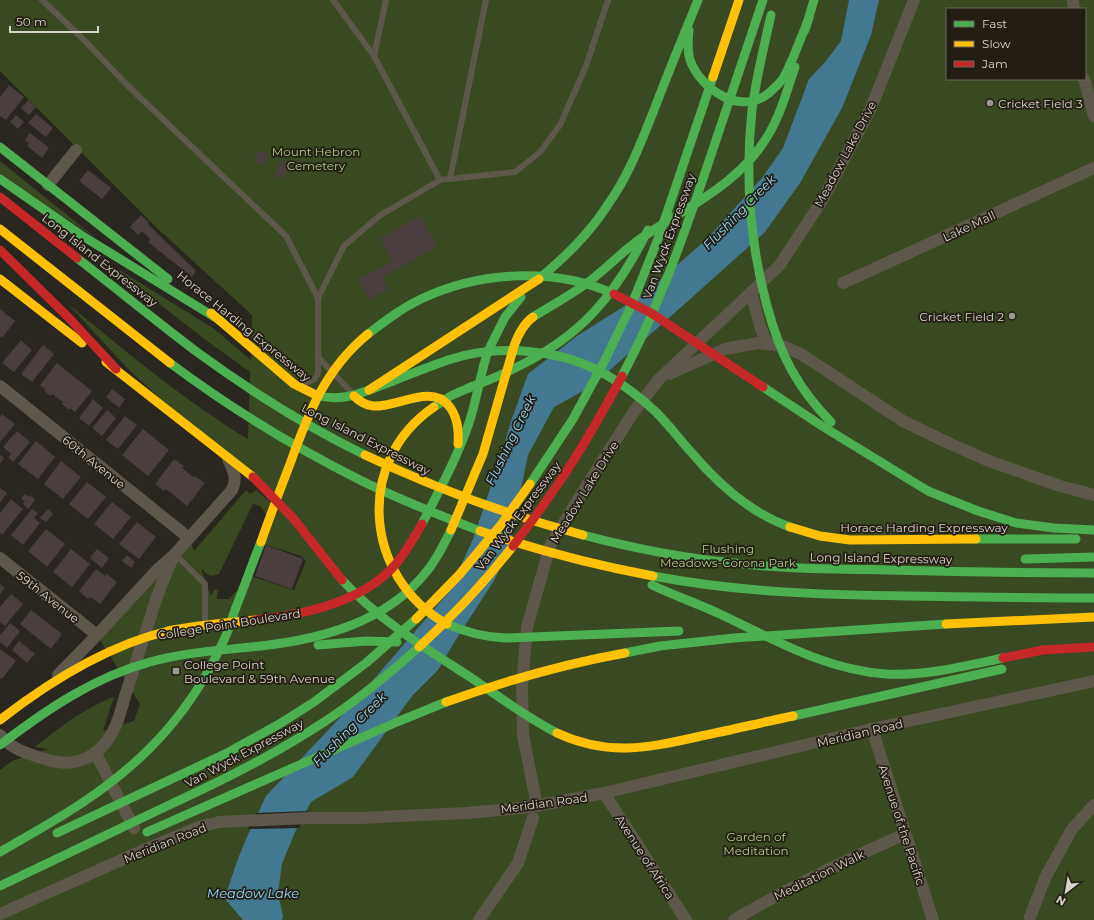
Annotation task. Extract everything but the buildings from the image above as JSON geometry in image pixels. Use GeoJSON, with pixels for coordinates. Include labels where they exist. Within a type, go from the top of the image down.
{"type":"FeatureCollection","features":[{"type":"Feature","properties":{"kind":"main road"},"geometry":{"type":"LineString","coordinates":[[698,0],[689,29],[688,51],[691,62],[701,80],[708,88],[727,98],[738,101],[756,100],[765,96],[779,84],[785,76],[809,18],[814,0]]}},
{"type":"Feature","properties":{"kind":"main road"},"geometry":{"type":"LineString","coordinates":[[369,390],[537,280],[561,260],[584,237],[601,216],[617,191],[632,161],[698,0]]}},
{"type":"Feature","properties":{"kind":"main road","name":"Van Wyck Expressway"},"geometry":{"type":"LineString","coordinates":[[49,837],[218,757],[264,733],[303,709],[374,657],[420,615],[454,581],[483,548],[554,450],[590,389],[621,328],[644,275],[667,215],[739,0]]}},
{"type":"Feature","properties":{"kind":"main road","name":"Van Wyck Expressway"},"geometry":{"type":"LineString","coordinates":[[0,887],[222,780],[310,732],[359,698],[409,656],[456,612],[485,581],[518,540],[555,489],[604,411],[630,362],[653,312],[676,255],[763,0]]}},
{"type":"Feature","properties":{"kind":"main road"},"geometry":{"type":"LineString","coordinates":[[772,7],[751,120],[749,153],[750,208],[755,250],[768,309],[783,353],[793,373],[816,406],[857,447]]}},
{"type":"Feature","properties":{"kind":"main road","name":"College Point Boulevard"},"geometry":{"type":"LineString","coordinates":[[2,740],[76,692],[135,666],[190,653],[261,646],[320,636],[350,627],[395,604],[418,583],[430,568],[459,511],[483,454],[512,350],[523,326],[592,279],[638,240],[714,191],[753,157],[770,133],[781,108],[796,65],[809,18]]}},
{"type":"Feature","properties":{"kind":"main road"},"geometry":{"type":"LineString","coordinates":[[686,631],[505,638],[479,635],[461,630],[445,623],[425,610],[400,582],[383,546],[380,534],[378,498],[383,474],[392,452],[401,437],[429,408],[444,399],[508,372],[550,350],[573,333],[596,312],[614,290],[635,256],[691,143]]}},
{"type":"Feature","properties":{"kind":"main road","name":"Horace Harding Expressway"},"geometry":{"type":"LineString","coordinates":[[0,147],[221,321],[285,377],[298,387],[315,396],[326,398],[345,398],[354,396],[461,355],[475,352],[512,350],[541,352],[575,361],[628,388],[657,413],[706,469],[731,494],[760,513],[790,527],[820,536],[850,540],[1086,539]]}},
{"type":"Feature","properties":{"kind":"main road"},"geometry":{"type":"LineString","coordinates":[[0,180],[138,271],[221,321]]}},
{"type":"Feature","properties":{"kind":"main road","name":"Long Island Expressway"},"geometry":{"type":"LineString","coordinates":[[0,197],[170,332],[222,370],[302,422],[383,464],[452,494],[513,516],[624,545],[675,555],[732,562],[783,567],[868,570],[1094,573]]}},
{"type":"Feature","properties":{"kind":"main road"},"geometry":{"type":"LineString","coordinates":[[0,230],[176,367],[244,415],[335,468],[376,488],[431,512],[486,533],[569,558],[619,570],[698,584],[741,589],[786,593],[872,596],[1094,598]]}},
{"type":"Feature","properties":{"kind":"main road"},"geometry":{"type":"LineString","coordinates":[[0,250],[69,318],[116,369]]}},
{"type":"Feature","properties":{"kind":"main road"},"geometry":{"type":"LineString","coordinates":[[0,852],[68,812],[123,774],[166,733],[182,714],[195,696],[209,672],[223,643],[235,614],[302,429],[317,396],[334,370],[354,346],[390,316],[419,299],[467,282],[498,277],[535,276],[571,280],[604,290],[651,313],[822,426],[928,490],[966,507],[1016,523],[1054,528],[1094,530]]}},
{"type":"Feature","properties":{"kind":"main road"},"geometry":{"type":"LineString","coordinates":[[0,279],[250,475],[282,505],[338,575],[405,640]]}},
{"type":"Feature","properties":{"kind":"main road","name":"College Point Boulevard"},"geometry":{"type":"LineString","coordinates":[[0,720],[44,688],[100,657],[131,643],[170,632],[297,614],[326,606],[356,594],[372,585],[387,573],[408,547],[422,524],[458,451],[469,422],[488,351],[505,317],[537,280]]}},
{"type":"Feature","properties":{"kind":"main road"},"geometry":{"type":"LineString","coordinates":[[354,396],[365,404],[380,407],[430,396],[444,400],[454,413],[458,423],[458,451]]}},
{"type":"Feature","properties":{"kind":"main road"},"geometry":{"type":"LineString","coordinates":[[1019,559],[1094,556]]}},
{"type":"Feature","properties":{"kind":"main road"},"geometry":{"type":"LineString","coordinates":[[868,570],[935,562]]}},
{"type":"Feature","properties":{"kind":"main road"},"geometry":{"type":"LineString","coordinates":[[619,570],[705,607],[812,658],[840,668],[856,671],[887,674],[919,673],[953,668],[1038,651],[1094,648]]}},
{"type":"Feature","properties":{"kind":"main road"},"geometry":{"type":"LineString","coordinates":[[734,629],[979,623],[1094,617]]}},
{"type":"Feature","properties":{"kind":"main road"},"geometry":{"type":"LineString","coordinates":[[131,838],[432,708],[482,689],[549,669],[608,655],[691,642],[914,625]]}},
{"type":"Feature","properties":{"kind":"main road"},"geometry":{"type":"LineString","coordinates":[[261,646],[278,649],[354,641],[405,640],[427,648],[547,728],[570,740],[593,746],[624,750],[662,745],[1008,668]]}},
{"type":"Feature","properties":{"kind":"main road"},"geometry":{"type":"LineString","coordinates":[[1053,658],[1094,648]]}},
{"type":"Feature","properties":{"kind":"main road"},"geometry":{"type":"LineString","coordinates":[[0,860],[21,850]]}},
{"type":"Feature","properties":{"kind":"main road"},"geometry":{"type":"LineString","coordinates":[[0,887],[73,861]]}},
{"type":"Feature","properties":{"kind":"street","name":"Meadow Lake Drive"},"geometry":{"type":"LineString","coordinates":[[537,806],[523,735],[522,686],[527,627],[550,546],[633,413],[659,379],[779,266],[823,200],[871,108],[914,0]]}},
{"type":"Feature","properties":{"kind":"street"},"geometry":{"type":"LineString","coordinates":[[1084,80],[1094,116]]}},
{"type":"Feature","properties":{"kind":"street"},"geometry":{"type":"LineString","coordinates":[[48,185],[76,150]]}},
{"type":"Feature","properties":{"kind":"street"},"geometry":{"type":"LineString","coordinates":[[1094,157],[1094,164]]}},
{"type":"Feature","properties":{"kind":"street","name":"Lake Mall"},"geometry":{"type":"LineString","coordinates":[[843,284],[1094,168]]}},
{"type":"Feature","properties":{"kind":"street"},"geometry":{"type":"LineString","coordinates":[[751,292],[760,326],[767,344]]}},
{"type":"Feature","properties":{"kind":"street","name":"Meadow Lake Drive"},"geometry":{"type":"LineString","coordinates":[[659,379],[725,349],[758,344],[782,346],[801,354],[903,420],[989,462],[1060,486],[1094,495]]}},
{"type":"Feature","properties":{"kind":"street","name":"60th Avenue"},"geometry":{"type":"LineString","coordinates":[[0,386],[189,538]]}},
{"type":"Feature","properties":{"kind":"street","name":"College Point Boulevard"},"geometry":{"type":"LineString","coordinates":[[44,688],[97,635],[157,570],[175,554],[232,490],[235,479],[234,471],[227,457]]}},
{"type":"Feature","properties":{"kind":"street"},"geometry":{"type":"LineString","coordinates":[[2,740],[22,752],[47,760],[63,763],[76,763],[90,757],[106,742],[115,727],[144,640],[157,594],[175,554]]}},
{"type":"Feature","properties":{"kind":"street","name":"59th Avenue"},"geometry":{"type":"LineString","coordinates":[[0,558],[97,635]]}},
{"type":"Feature","properties":{"kind":"street","name":"Meridian Road"},"geometry":{"type":"LineString","coordinates":[[0,914],[146,849],[199,827],[219,822],[467,813],[537,806],[604,793],[872,729],[1094,680]]}},
{"type":"Feature","properties":{"kind":"street","name":"Avenue of the Pacific"},"geometry":{"type":"LineString","coordinates":[[872,729],[933,920]]}},
{"type":"Feature","properties":{"kind":"street"},"geometry":{"type":"LineString","coordinates":[[95,752],[146,849]]}},
{"type":"Feature","properties":{"kind":"street","name":"Avenue of Africa"},"geometry":{"type":"LineString","coordinates":[[604,793],[686,920]]}},
{"type":"Feature","properties":{"kind":"street"},"geometry":{"type":"LineString","coordinates":[[1030,917],[1046,876],[1072,829],[1094,805]]}},
{"type":"Feature","properties":{"kind":"street"},"geometry":{"type":"LineString","coordinates":[[479,920],[518,863],[533,818]]}},
{"type":"Feature","properties":{"kind":"street","name":"Meditation Walk"},"geometry":{"type":"LineString","coordinates":[[734,920],[804,882],[905,834]]}},
{"type":"Feature","properties":{"kind":"lane"},"geometry":{"type":"LineString","coordinates":[[42,0],[82,38],[128,86],[286,236],[318,298]]}},
{"type":"Feature","properties":{"kind":"lane"},"geometry":{"type":"LineString","coordinates":[[333,0],[374,56],[440,180]]}},
{"type":"Feature","properties":{"kind":"lane"},"geometry":{"type":"LineString","coordinates":[[374,56],[386,0]]}},
{"type":"Feature","properties":{"kind":"lane"},"geometry":{"type":"LineString","coordinates":[[450,179],[486,0]]}},
{"type":"Feature","properties":{"kind":"lane"},"geometry":{"type":"LineString","coordinates":[[298,387],[315,379],[318,374],[318,298],[344,246],[379,216],[440,180],[515,172],[540,152],[560,125],[586,66],[608,0]]}},
{"type":"Feature","properties":{"kind":"lane"},"geometry":{"type":"LineString","coordinates":[[318,357],[354,396]]}},
{"type":"Feature","properties":{"kind":"lane"},"geometry":{"type":"LineString","coordinates":[[175,554],[205,584],[205,626]]}},
{"type":"Feature","properties":{"kind":"green space","name":"Flushing Meadows-Corona Park"},"geometry":{"type":"Polygon","coordinates":[[[0,0],[1094,0],[1094,920],[0,920],[0,770],[12,761],[48,749],[35,747],[58,729],[91,707],[114,697],[103,731],[134,721],[140,704],[97,635],[189,538],[194,551],[246,490],[250,494],[256,490],[324,548],[128,369],[67,303],[170,385],[231,429],[248,439],[250,372],[207,341],[100,258],[213,328],[251,360],[252,315],[158,229],[0,71],[0,0]],[[253,504],[219,574],[207,574],[201,569],[211,596],[214,590],[218,589],[217,599],[229,599],[251,576],[294,590],[306,561],[301,556],[264,544],[272,523],[260,506],[253,504]]]}},
{"type":"Feature","properties":{"kind":"green space"},"geometry":{"type":"Polygon","coordinates":[[[0,161],[97,239],[0,175],[0,161]]]}},
{"type":"Feature","properties":{"kind":"water","name":"Meadow Lake"},"geometry":{"type":"Polygon","coordinates":[[[849,0],[879,0],[871,35],[842,108],[800,183],[765,232],[592,386],[554,407],[528,455],[509,548],[495,579],[438,670],[412,696],[353,777],[311,802],[295,832],[282,864],[278,894],[283,916],[282,920],[243,920],[225,899],[239,856],[266,796],[350,707],[448,593],[473,539],[501,457],[510,424],[528,374],[577,336],[645,293],[707,239],[762,178],[783,148],[809,79],[826,61],[841,41],[849,0]]]}},
{"type":"Feature","properties":{"kind":"pier"},"geometry":{"type":"Polygon","coordinates":[[[308,811],[299,828],[248,829],[256,813],[308,811]]]}},
{"type":"Feature","properties":{"kind":"traffic: fast"},"geometry":{"type":"LineString","coordinates":[[539,279],[559,262],[586,234],[602,214],[623,181],[639,146],[698,0]]}},
{"type":"Feature","properties":{"kind":"traffic: fast"},"geometry":{"type":"LineString","coordinates":[[622,376],[647,325],[679,247],[763,0]]}},
{"type":"Feature","properties":{"kind":"traffic: fast"},"geometry":{"type":"LineString","coordinates":[[805,30],[814,0]]}},
{"type":"Feature","properties":{"kind":"traffic: fast"},"geometry":{"type":"LineString","coordinates":[[771,15],[760,62],[752,110],[750,134],[750,209],[756,258],[769,314],[783,354],[804,390],[831,422]]}},
{"type":"Feature","properties":{"kind":"traffic: fast"},"geometry":{"type":"LineString","coordinates":[[689,30],[689,56],[695,71],[712,90],[735,101],[746,102],[758,99],[769,93],[782,80],[793,58],[809,18]]}},
{"type":"Feature","properties":{"kind":"traffic: fast"},"geometry":{"type":"LineString","coordinates":[[533,317],[570,295],[597,275],[640,239],[710,194],[741,169],[755,154],[772,129],[783,103],[795,67]]}},
{"type":"Feature","properties":{"kind":"traffic: fast"},"geometry":{"type":"LineString","coordinates":[[530,484],[573,419],[604,362],[632,304],[658,239],[713,77]]}},
{"type":"Feature","properties":{"kind":"traffic: fast"},"geometry":{"type":"LineString","coordinates":[[0,147],[168,279]]}},
{"type":"Feature","properties":{"kind":"traffic: fast"},"geometry":{"type":"LineString","coordinates":[[0,179],[81,235],[221,321]]}},
{"type":"Feature","properties":{"kind":"traffic: fast"},"geometry":{"type":"LineString","coordinates":[[434,407],[454,394],[503,374],[537,357],[577,328],[609,295],[636,254],[648,230]]}},
{"type":"Feature","properties":{"kind":"traffic: fast"},"geometry":{"type":"LineString","coordinates":[[77,258],[197,352],[237,380],[300,420],[365,455]]}},
{"type":"Feature","properties":{"kind":"traffic: fast"},"geometry":{"type":"LineString","coordinates":[[368,334],[400,311],[421,299],[444,290],[492,278],[543,276],[567,279],[591,285],[614,294]]}},
{"type":"Feature","properties":{"kind":"traffic: fast"},"geometry":{"type":"LineString","coordinates":[[488,351],[505,317],[521,297]]}},
{"type":"Feature","properties":{"kind":"traffic: fast"},"geometry":{"type":"LineString","coordinates":[[316,395],[335,398],[353,395],[448,360],[475,353],[502,350],[544,353],[558,356],[585,365],[623,385],[656,412],[702,465],[724,487],[736,497],[762,514],[790,527]]}},
{"type":"Feature","properties":{"kind":"traffic: fast"},"geometry":{"type":"LineString","coordinates":[[422,524],[464,436],[472,414],[488,351]]}},
{"type":"Feature","properties":{"kind":"traffic: fast"},"geometry":{"type":"LineString","coordinates":[[170,363],[261,425],[309,453],[403,500],[480,531]]}},
{"type":"Feature","properties":{"kind":"traffic: fast"},"geometry":{"type":"LineString","coordinates":[[763,387],[822,426],[928,491],[978,511],[1016,523],[1054,528],[1094,530]]}},
{"type":"Feature","properties":{"kind":"traffic: fast"},"geometry":{"type":"LineString","coordinates":[[0,745],[35,719],[71,696],[109,676],[129,668],[177,656],[284,643],[330,633],[373,615],[393,603],[411,589],[431,566],[451,530]]}},
{"type":"Feature","properties":{"kind":"traffic: fast"},"geometry":{"type":"LineString","coordinates":[[583,535],[677,555],[753,565],[811,568],[1017,573],[1094,573]]}},
{"type":"Feature","properties":{"kind":"traffic: fast"},"geometry":{"type":"LineString","coordinates":[[976,539],[1076,539]]}},
{"type":"Feature","properties":{"kind":"traffic: fast"},"geometry":{"type":"LineString","coordinates":[[0,852],[67,812],[106,786],[124,772],[158,740],[187,704],[212,665],[228,631],[261,542]]}},
{"type":"Feature","properties":{"kind":"traffic: fast"},"geometry":{"type":"LineString","coordinates":[[1025,559],[1094,557]]}},
{"type":"Feature","properties":{"kind":"traffic: fast"},"geometry":{"type":"LineString","coordinates":[[653,576],[716,586],[779,592],[874,596],[1094,598]]}},
{"type":"Feature","properties":{"kind":"traffic: fast"},"geometry":{"type":"LineString","coordinates":[[342,580],[371,608],[403,633],[523,713],[557,733]]}},
{"type":"Feature","properties":{"kind":"traffic: fast"},"geometry":{"type":"LineString","coordinates":[[652,585],[713,611],[781,644],[843,667],[886,674],[901,674],[945,670],[1003,658]]}},
{"type":"Feature","properties":{"kind":"traffic: fast"},"geometry":{"type":"LineString","coordinates":[[57,833],[229,752],[281,723],[314,702],[366,663],[416,619]]}},
{"type":"Feature","properties":{"kind":"traffic: fast"},"geometry":{"type":"LineString","coordinates":[[447,624],[475,634],[505,638],[679,631]]}},
{"type":"Feature","properties":{"kind":"traffic: fast"},"geometry":{"type":"LineString","coordinates":[[625,653],[660,646],[734,638],[946,624]]}},
{"type":"Feature","properties":{"kind":"traffic: fast"},"geometry":{"type":"LineString","coordinates":[[318,645],[366,641],[397,642]]}},
{"type":"Feature","properties":{"kind":"traffic: fast"},"geometry":{"type":"LineString","coordinates":[[0,886],[207,787],[286,746],[349,705],[385,677],[419,647]]}},
{"type":"Feature","properties":{"kind":"traffic: fast"},"geometry":{"type":"LineString","coordinates":[[793,716],[1002,669]]}},
{"type":"Feature","properties":{"kind":"traffic: fast"},"geometry":{"type":"LineString","coordinates":[[147,832],[446,702]]}},
{"type":"Feature","properties":{"kind":"traffic: slow"},"geometry":{"type":"LineString","coordinates":[[713,77],[739,0]]}},
{"type":"Feature","properties":{"kind":"traffic: slow"},"geometry":{"type":"LineString","coordinates":[[0,229],[170,363]]}},
{"type":"Feature","properties":{"kind":"traffic: slow"},"geometry":{"type":"LineString","coordinates":[[0,279],[82,343]]}},
{"type":"Feature","properties":{"kind":"traffic: slow"},"geometry":{"type":"LineString","coordinates":[[369,390],[539,279]]}},
{"type":"Feature","properties":{"kind":"traffic: slow"},"geometry":{"type":"LineString","coordinates":[[211,313],[294,384],[316,395]]}},
{"type":"Feature","properties":{"kind":"traffic: slow"},"geometry":{"type":"LineString","coordinates":[[451,530],[483,454],[514,346],[524,326],[533,317]]}},
{"type":"Feature","properties":{"kind":"traffic: slow"},"geometry":{"type":"LineString","coordinates":[[261,542],[311,410],[329,377],[340,362],[368,334]]}},
{"type":"Feature","properties":{"kind":"traffic: slow"},"geometry":{"type":"LineString","coordinates":[[106,362],[253,477]]}},
{"type":"Feature","properties":{"kind":"traffic: slow"},"geometry":{"type":"LineString","coordinates":[[354,396],[367,405],[373,406],[382,406],[424,396],[442,399],[452,410],[456,419],[458,444]]}},
{"type":"Feature","properties":{"kind":"traffic: slow"},"geometry":{"type":"LineString","coordinates":[[434,407],[408,430],[391,457],[381,487],[379,518],[385,549],[399,578],[419,604],[447,624]]}},
{"type":"Feature","properties":{"kind":"traffic: slow"},"geometry":{"type":"LineString","coordinates":[[365,455],[418,479],[499,510],[583,535]]}},
{"type":"Feature","properties":{"kind":"traffic: slow"},"geometry":{"type":"LineString","coordinates":[[416,619],[459,575],[500,526],[530,484]]}},
{"type":"Feature","properties":{"kind":"traffic: slow"},"geometry":{"type":"LineString","coordinates":[[790,527],[820,536],[850,540],[976,539]]}},
{"type":"Feature","properties":{"kind":"traffic: slow"},"geometry":{"type":"LineString","coordinates":[[480,531],[566,556],[653,576]]}},
{"type":"Feature","properties":{"kind":"traffic: slow"},"geometry":{"type":"LineString","coordinates":[[419,647],[468,598],[513,546]]}},
{"type":"Feature","properties":{"kind":"traffic: slow"},"geometry":{"type":"LineString","coordinates":[[946,624],[1094,617]]}},
{"type":"Feature","properties":{"kind":"traffic: slow"},"geometry":{"type":"LineString","coordinates":[[0,720],[39,692],[80,666],[123,646],[168,631],[256,620]]}},
{"type":"Feature","properties":{"kind":"traffic: slow"},"geometry":{"type":"LineString","coordinates":[[446,702],[535,674],[580,662],[625,653]]}},
{"type":"Feature","properties":{"kind":"traffic: slow"},"geometry":{"type":"LineString","coordinates":[[557,733],[595,746],[631,748],[667,743],[793,716]]}},
{"type":"Feature","properties":{"kind":"traffic: jam"},"geometry":{"type":"LineString","coordinates":[[0,197],[77,258]]}},
{"type":"Feature","properties":{"kind":"traffic: jam"},"geometry":{"type":"LineString","coordinates":[[0,250],[69,318],[116,369]]}},
{"type":"Feature","properties":{"kind":"traffic: jam"},"geometry":{"type":"LineString","coordinates":[[614,294],[651,313],[763,387]]}},
{"type":"Feature","properties":{"kind":"traffic: jam"},"geometry":{"type":"LineString","coordinates":[[513,546],[568,469],[622,376]]}},
{"type":"Feature","properties":{"kind":"traffic: jam"},"geometry":{"type":"LineString","coordinates":[[253,477],[293,518],[342,580]]}},
{"type":"Feature","properties":{"kind":"traffic: jam"},"geometry":{"type":"LineString","coordinates":[[256,620],[312,610],[349,597],[366,588],[382,578],[395,565],[422,524]]}},
{"type":"Feature","properties":{"kind":"traffic: jam"},"geometry":{"type":"LineString","coordinates":[[1003,658],[1043,650],[1094,647]]}},
{"type":"Feature","properties":{"kind":"place","name":"Cricket Field 3"},"geometry":{"type":"Point","coordinates":[990,103]}},
{"type":"Feature","properties":{"kind":"place","name":"Cricket Field 2"},"geometry":{"type":"Point","coordinates":[1012,316]}},
{"type":"Feature","properties":{"kind":"place","name":"College Point Boulevard & 59th Avenue"},"geometry":{"type":"Point","coordinates":[176,671]}},
{"type":"Feature","properties":{"kind":"park label","name":"Mount Hebron Cemetery"},"geometry":{"type":"Point","coordinates":[316,158]}},
{"type":"Feature","properties":{"kind":"park label","name":"Garden of Meditation"},"geometry":{"type":"Point","coordinates":[756,843]}},
{"type":"Feature","properties":{"kind":"water label","name":"Flushing Creek"},"geometry":{"type":"Point","coordinates":[739,212]}},
{"type":"Feature","properties":{"kind":"water label","name":"Flushing Creek"},"geometry":{"type":"Point","coordinates":[510,440]}},
{"type":"Feature","properties":{"kind":"water label","name":"Flushing Creek"},"geometry":{"type":"Point","coordinates":[349,729]}}]}
